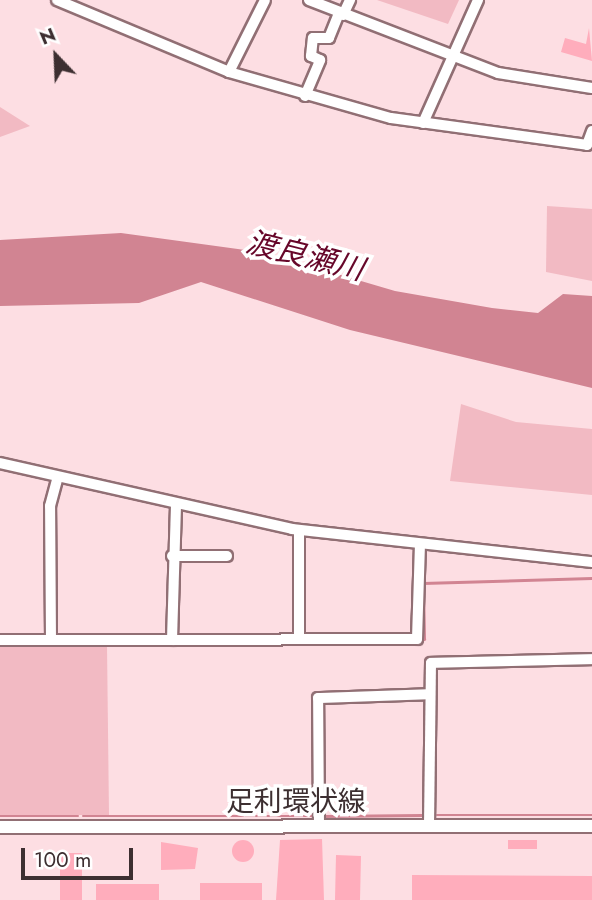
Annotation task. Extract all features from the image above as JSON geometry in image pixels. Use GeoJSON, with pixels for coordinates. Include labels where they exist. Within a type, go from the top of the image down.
{"type":"FeatureCollection","features":[{"type":"Feature","properties":{"kind":"main road","name":"足利環状線"},"geometry":{"type":"LineString","coordinates":[[0,827],[592,826]]}},
{"type":"Feature","properties":{"kind":"street"},"geometry":{"type":"LineString","coordinates":[[57,0],[229,72],[305,96],[423,123],[587,145],[592,131]]}},
{"type":"Feature","properties":{"kind":"street"},"geometry":{"type":"LineString","coordinates":[[229,72],[265,0]]}},
{"type":"Feature","properties":{"kind":"street"},"geometry":{"type":"LineString","coordinates":[[309,0],[511,76],[592,89]]}},
{"type":"Feature","properties":{"kind":"street"},"geometry":{"type":"LineString","coordinates":[[305,96],[320,60],[311,56],[313,38],[329,38],[350,0]]}},
{"type":"Feature","properties":{"kind":"street"},"geometry":{"type":"LineString","coordinates":[[423,123],[478,0]]}},
{"type":"Feature","properties":{"kind":"street"},"geometry":{"type":"LineString","coordinates":[[0,463],[176,505],[299,530],[420,546],[592,562]]}},
{"type":"Feature","properties":{"kind":"street"},"geometry":{"type":"LineString","coordinates":[[51,640],[50,506],[58,477]]}},
{"type":"Feature","properties":{"kind":"street"},"geometry":{"type":"LineString","coordinates":[[172,640],[172,556],[176,505]]}},
{"type":"Feature","properties":{"kind":"street"},"geometry":{"type":"LineString","coordinates":[[299,530],[299,639]]}},
{"type":"Feature","properties":{"kind":"street"},"geometry":{"type":"LineString","coordinates":[[0,640],[417,639],[420,546]]}},
{"type":"Feature","properties":{"kind":"street"},"geometry":{"type":"LineString","coordinates":[[172,556],[227,556]]}},
{"type":"Feature","properties":{"kind":"street"},"geometry":{"type":"LineString","coordinates":[[429,826],[430,694],[434,660],[592,659]]}},
{"type":"Feature","properties":{"kind":"street"},"geometry":{"type":"LineString","coordinates":[[319,826],[320,696],[430,694]]}},
{"type":"Feature","properties":{"kind":"shaded area"},"geometry":{"type":"Polygon","coordinates":[[[377,0],[459,0],[448,24],[377,0]]]}},
{"type":"Feature","properties":{"kind":"shaded area"},"geometry":{"type":"Polygon","coordinates":[[[0,107],[30,126],[0,137],[0,107]]]}},
{"type":"Feature","properties":{"kind":"shaded area"},"geometry":{"type":"Polygon","coordinates":[[[547,206],[592,209],[592,281],[546,272],[547,206]]]}},
{"type":"Feature","properties":{"kind":"shaded area","name":"渡良瀬川"},"geometry":{"type":"Polygon","coordinates":[[[121,233],[266,253],[395,291],[492,308],[538,313],[563,294],[592,296],[592,388],[350,330],[201,282],[139,303],[0,306],[0,240],[121,233]]]}},
{"type":"Feature","properties":{"kind":"shaded area"},"geometry":{"type":"Polygon","coordinates":[[[461,404],[516,422],[592,429],[592,495],[450,481],[461,404]]]}},
{"type":"Feature","properties":{"kind":"shaded area"},"geometry":{"type":"Polygon","coordinates":[[[0,645],[107,646],[109,815],[0,815],[0,645]]]}},
{"type":"Feature","properties":{"kind":"building"},"geometry":{"type":"Polygon","coordinates":[[[589,28],[592,61],[561,52],[565,38],[586,44],[589,28]]]}},
{"type":"Feature","properties":{"kind":"building"},"geometry":{"type":"Polygon","coordinates":[[[322,839],[324,900],[276,900],[280,840],[322,839]]]}},
{"type":"Feature","properties":{"kind":"building"},"geometry":{"type":"Polygon","coordinates":[[[243,840],[251,843],[254,851],[251,859],[243,862],[235,859],[232,851],[235,843],[243,840]]]}},
{"type":"Feature","properties":{"kind":"building"},"geometry":{"type":"Polygon","coordinates":[[[508,840],[537,840],[537,849],[508,849],[508,840]]]}},
{"type":"Feature","properties":{"kind":"building"},"geometry":{"type":"Polygon","coordinates":[[[161,842],[198,848],[195,869],[161,870],[161,842]]]}},
{"type":"Feature","properties":{"kind":"building"},"geometry":{"type":"Polygon","coordinates":[[[60,853],[82,853],[82,900],[60,900],[60,853]]]}},
{"type":"Feature","properties":{"kind":"building"},"geometry":{"type":"Polygon","coordinates":[[[336,855],[361,856],[360,900],[335,900],[336,855]]]}},
{"type":"Feature","properties":{"kind":"building"},"geometry":{"type":"Polygon","coordinates":[[[412,875],[592,876],[592,900],[412,900],[412,875]]]}},
{"type":"Feature","properties":{"kind":"building"},"geometry":{"type":"Polygon","coordinates":[[[200,883],[262,883],[262,900],[200,900],[200,883]]]}},
{"type":"Feature","properties":{"kind":"building"},"geometry":{"type":"Polygon","coordinates":[[[96,884],[159,884],[159,900],[96,900],[96,884]]]}},
{"type":"Feature","properties":{"kind":"waterway"},"geometry":{"type":"LineString","coordinates":[[423,583],[592,578]]}},
{"type":"Feature","properties":{"kind":"waterway"},"geometry":{"type":"LineString","coordinates":[[416,643],[424,639],[423,589]]}},
{"type":"Feature","properties":{"kind":"waterway"},"geometry":{"type":"LineString","coordinates":[[324,816],[422,815]]}},
{"type":"Feature","properties":{"kind":"waterway"},"geometry":{"type":"LineString","coordinates":[[437,815],[592,815]]}},
{"type":"Feature","properties":{"kind":"waterway"},"geometry":{"type":"LineString","coordinates":[[0,816],[78,816]]}},
{"type":"Feature","properties":{"kind":"waterway"},"geometry":{"type":"LineString","coordinates":[[83,816],[314,816]]}}]}
